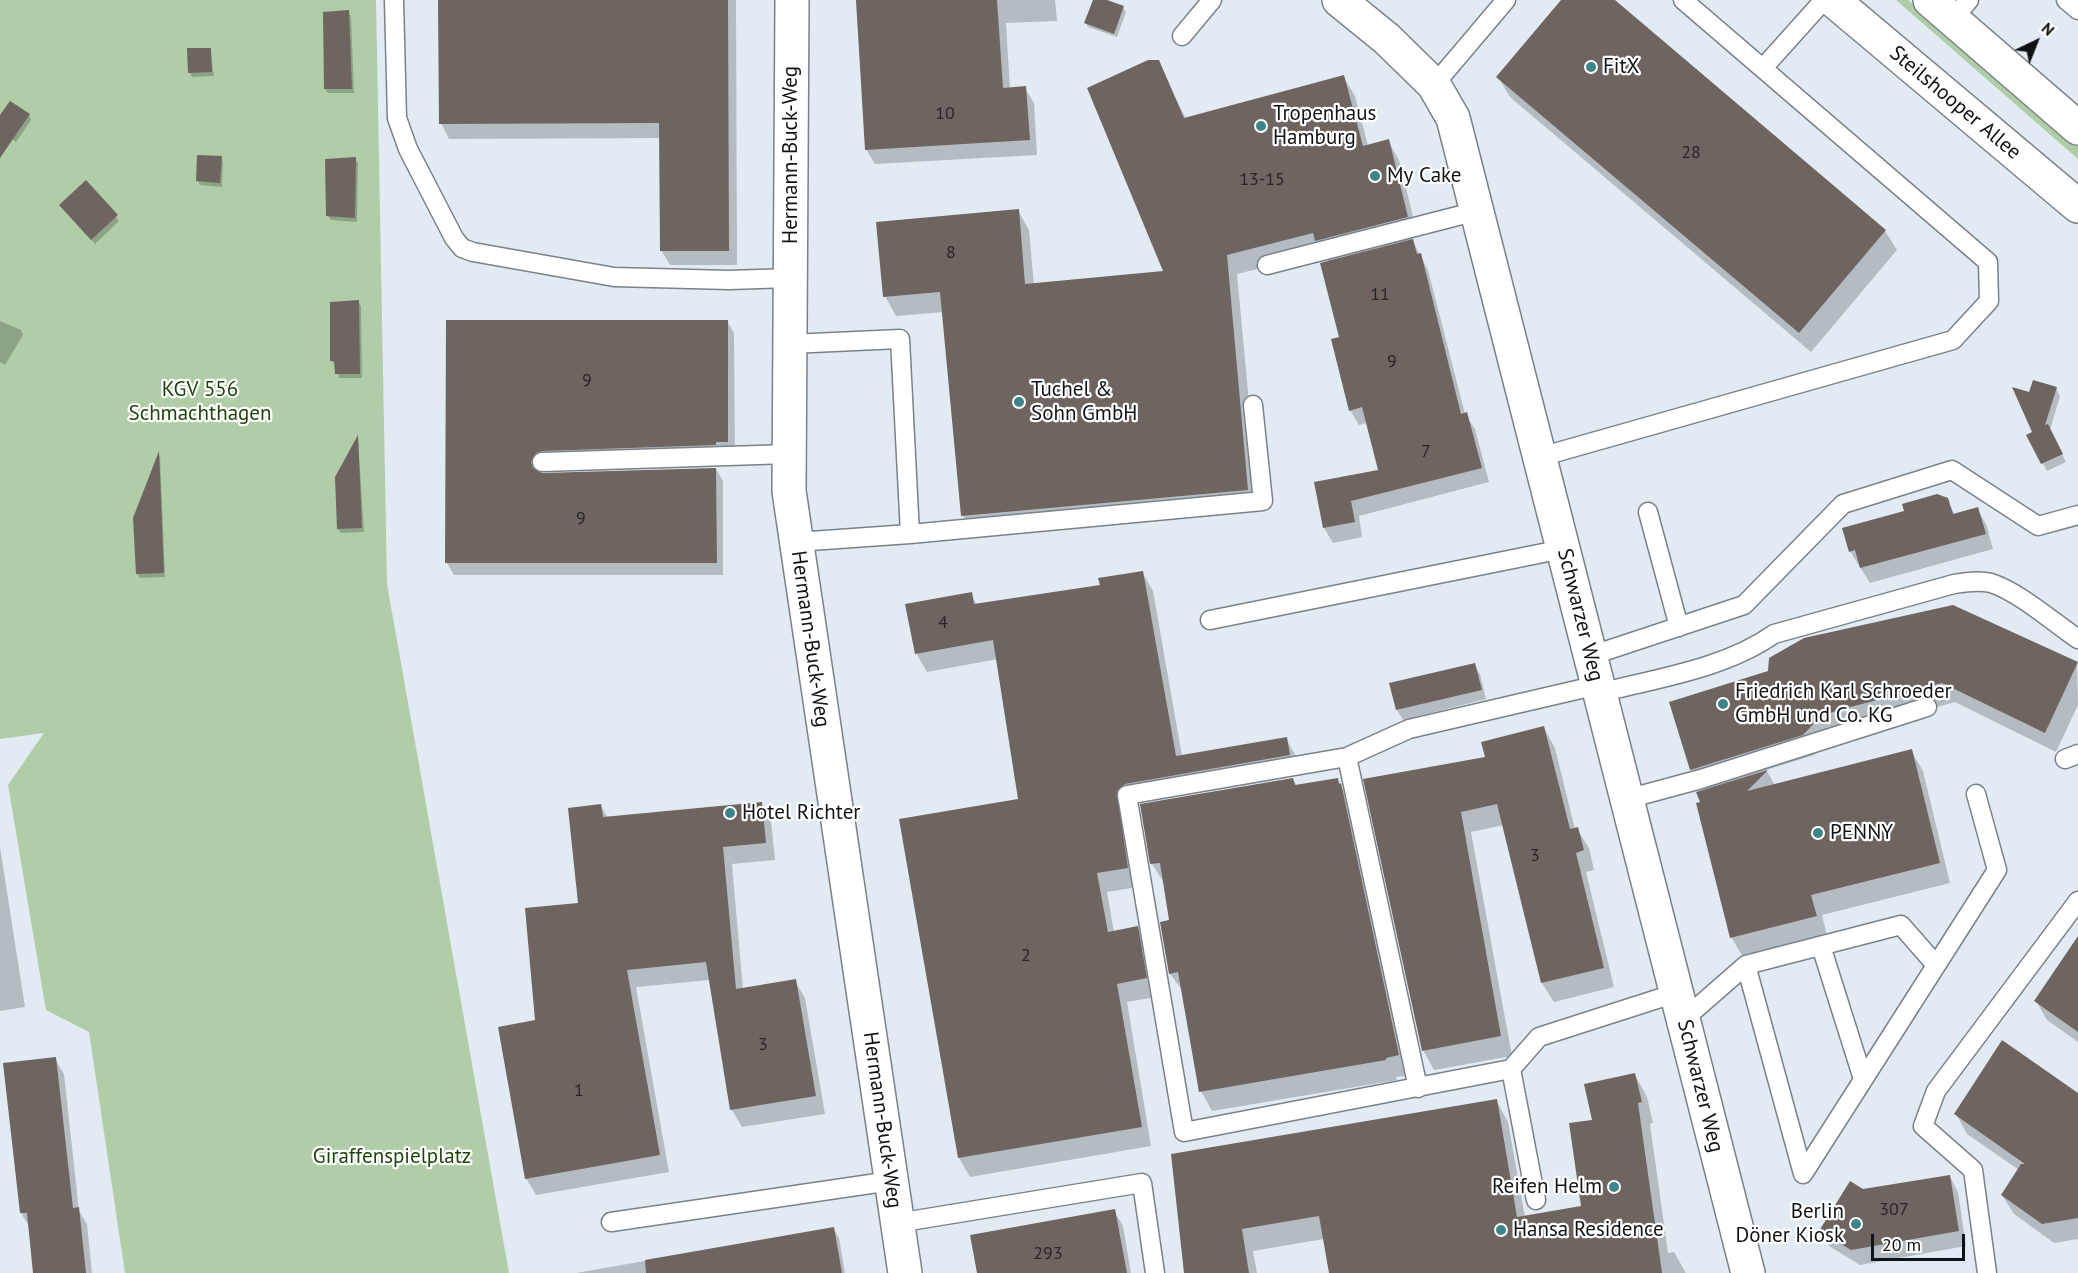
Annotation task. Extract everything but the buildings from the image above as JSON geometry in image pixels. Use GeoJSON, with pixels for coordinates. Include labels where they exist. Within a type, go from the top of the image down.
{"type":"FeatureCollection","features":[{"type":"Feature","properties":{"kind":"street","name":"Hermann-Buck-Weg"},"geometry":{"type":"LineString","coordinates":[[792,0],[789,491],[904,1273]]}},
{"type":"Feature","properties":{"kind":"street","name":"Schwarzer Weg"},"geometry":{"type":"LineString","coordinates":[[1339,0],[1387,39],[1434,86],[1453,118],[1748,1273]]}},
{"type":"Feature","properties":{"kind":"street","name":"Steilshooper Allee"},"geometry":{"type":"LineString","coordinates":[[1833,0],[2078,206]]}},
{"type":"Feature","properties":{"kind":"street"},"geometry":{"type":"LineString","coordinates":[[1950,6],[2078,128]]}},
{"type":"Feature","properties":{"kind":"lane"},"geometry":{"type":"LineString","coordinates":[[394,0],[397,118],[408,149],[454,238],[462,248],[473,252],[614,277],[729,280],[790,278]]}},
{"type":"Feature","properties":{"kind":"lane"},"geometry":{"type":"LineString","coordinates":[[1182,36],[1212,0]]}},
{"type":"Feature","properties":{"kind":"lane"},"geometry":{"type":"LineString","coordinates":[[1434,86],[1506,0]]}},
{"type":"Feature","properties":{"kind":"lane"},"geometry":{"type":"LineString","coordinates":[[1540,457],[1953,340],[1989,301],[1989,262],[1683,0]]}},
{"type":"Feature","properties":{"kind":"lane"},"geometry":{"type":"LineString","coordinates":[[1763,69],[1824,0]]}},
{"type":"Feature","properties":{"kind":"lane"},"geometry":{"type":"LineString","coordinates":[[2066,0],[2078,10]]}},
{"type":"Feature","properties":{"kind":"lane"},"geometry":{"type":"LineString","coordinates":[[1267,265],[1477,210]]}},
{"type":"Feature","properties":{"kind":"lane"},"geometry":{"type":"LineString","coordinates":[[790,344],[900,339],[910,534]]}},
{"type":"Feature","properties":{"kind":"lane"},"geometry":{"type":"LineString","coordinates":[[796,542],[910,534],[1263,501],[1253,405]]}},
{"type":"Feature","properties":{"kind":"lane"},"geometry":{"type":"LineString","coordinates":[[542,462],[789,453]]}},
{"type":"Feature","properties":{"kind":"lane"},"geometry":{"type":"LineString","coordinates":[[1596,678],[1678,627],[1744,605],[1843,504],[1952,470],[2038,526],[2078,515]]}},
{"type":"Feature","properties":{"kind":"lane"},"geometry":{"type":"LineString","coordinates":[[1648,512],[1678,627]]}},
{"type":"Feature","properties":{"kind":"lane"},"geometry":{"type":"LineString","coordinates":[[1210,620],[1563,549]]}},
{"type":"Feature","properties":{"kind":"lane"},"geometry":{"type":"LineString","coordinates":[[1936,965],[1901,925],[1746,965],[1680,1006],[1539,1037],[1510,1069],[1184,1132],[1128,795],[1347,757],[1409,729],[1596,678],[1730,658],[1753,648],[1774,634],[1972,581],[1989,583],[2005,589],[2078,639]]}},
{"type":"Feature","properties":{"kind":"lane"},"geometry":{"type":"LineString","coordinates":[[1627,799],[1701,779],[1927,707]]}},
{"type":"Feature","properties":{"kind":"lane"},"geometry":{"type":"LineString","coordinates":[[1347,757],[1418,1088]]}},
{"type":"Feature","properties":{"kind":"lane"},"geometry":{"type":"LineString","coordinates":[[1746,965],[1803,1173],[1997,870],[1976,794]]}},
{"type":"Feature","properties":{"kind":"lane"},"geometry":{"type":"LineString","coordinates":[[1987,1273],[1973,1170],[1923,1126],[1936,1091],[2078,901]]}},
{"type":"Feature","properties":{"kind":"lane"},"geometry":{"type":"LineString","coordinates":[[1821,946],[1863,1079]]}},
{"type":"Feature","properties":{"kind":"lane"},"geometry":{"type":"LineString","coordinates":[[1510,1069],[1536,1200]]}},
{"type":"Feature","properties":{"kind":"lane"},"geometry":{"type":"LineString","coordinates":[[611,1222],[891,1181]]}},
{"type":"Feature","properties":{"kind":"lane"},"geometry":{"type":"LineString","coordinates":[[897,1223],[1142,1184],[1155,1273]]}},
{"type":"Feature","properties":{"kind":"green space"},"geometry":{"type":"Polygon","coordinates":[[[0,0],[376,0],[387,584],[509,1273],[125,1273],[89,1032],[46,1010],[8,785],[44,733],[0,739],[0,0]]]}},
{"type":"Feature","properties":{"kind":"green space"},"geometry":{"type":"Polygon","coordinates":[[[1896,0],[1908,0],[2078,144],[2078,159],[1896,0]]]}},
{"type":"Feature","properties":{"kind":"place","name":"FitX"},"geometry":{"type":"Point","coordinates":[1591,67]}},
{"type":"Feature","properties":{"kind":"place","name":"Tropenhaus Hamburg"},"geometry":{"type":"Point","coordinates":[1261,126]}},
{"type":"Feature","properties":{"kind":"place","name":"My Cake"},"geometry":{"type":"Point","coordinates":[1375,176]}},
{"type":"Feature","properties":{"kind":"place","name":"Tuchel & Sohn GmbH"},"geometry":{"type":"Point","coordinates":[1019,402]}},
{"type":"Feature","properties":{"kind":"place","name":"Friedrich Karl Schroeder GmbH und Co. KG"},"geometry":{"type":"Point","coordinates":[1723,704]}},
{"type":"Feature","properties":{"kind":"place","name":"Hotel Richter"},"geometry":{"type":"Point","coordinates":[730,813]}},
{"type":"Feature","properties":{"kind":"place","name":"PENNY"},"geometry":{"type":"Point","coordinates":[1818,833]}},
{"type":"Feature","properties":{"kind":"place","name":"Reifen Helm"},"geometry":{"type":"Point","coordinates":[1614,1187]}},
{"type":"Feature","properties":{"kind":"place","name":"Berlin Döner Kiosk"},"geometry":{"type":"Point","coordinates":[1856,1224]}},
{"type":"Feature","properties":{"kind":"place","name":"Hansa Residence"},"geometry":{"type":"Point","coordinates":[1501,1230]}},
{"type":"Feature","properties":{"kind":"park label","name":"KGV 556 Schmachthagen"},"geometry":{"type":"Point","coordinates":[200,402]}},
{"type":"Feature","properties":{"kind":"park label","name":"Giraffenspielplatz"},"geometry":{"type":"Point","coordinates":[392,1157]}}]}
